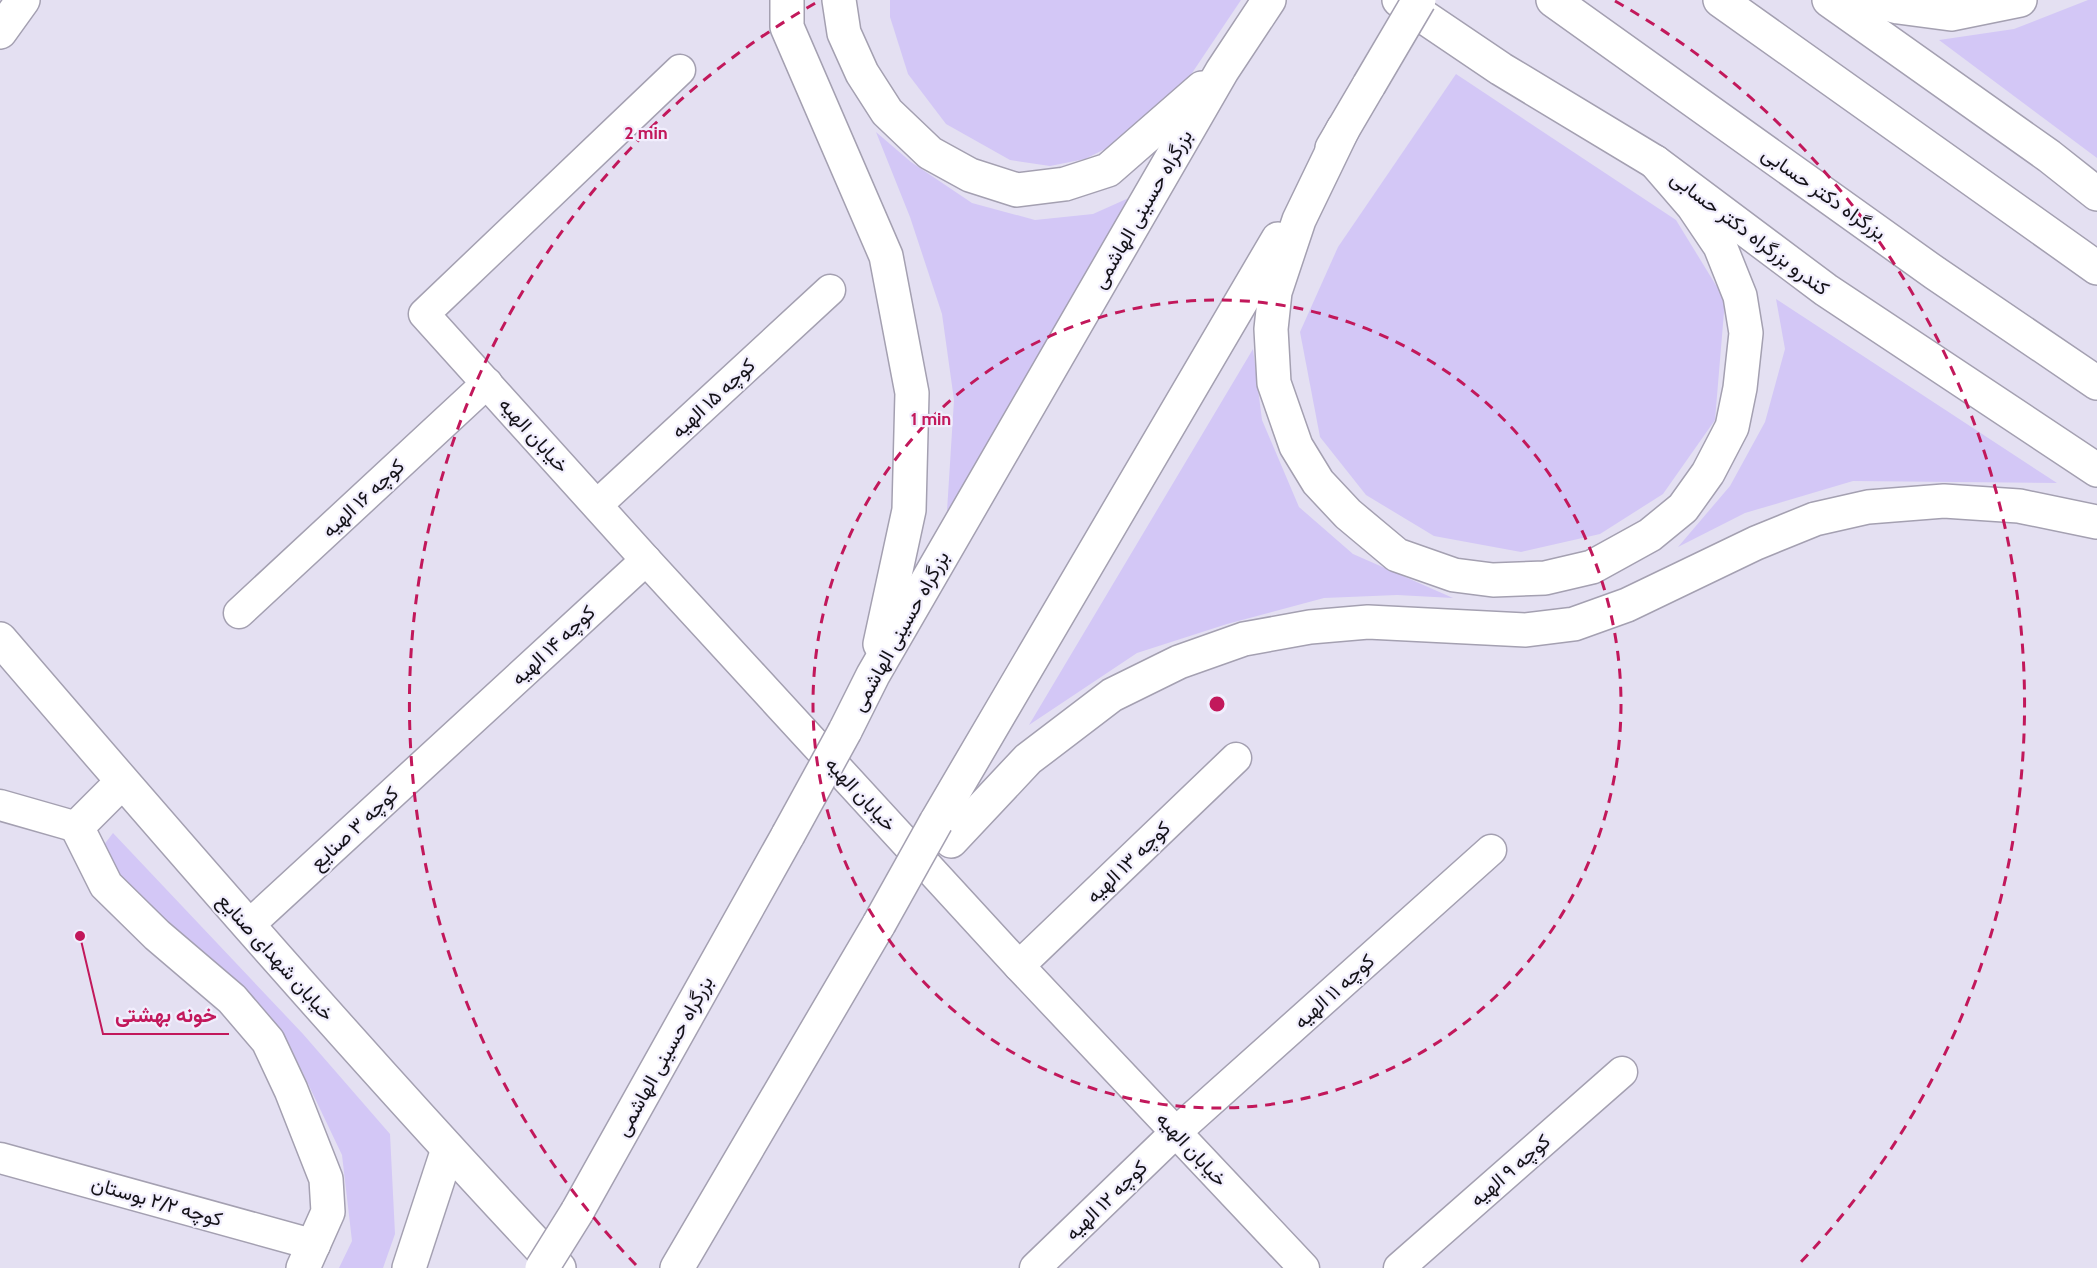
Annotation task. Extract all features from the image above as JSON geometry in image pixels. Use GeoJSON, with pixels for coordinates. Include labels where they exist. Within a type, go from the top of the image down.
{"type":"FeatureCollection","features":[{"type":"Feature","properties":{"kind":"main road"},"geometry":{"type":"LineString","coordinates":[[0,32],[23,0]]}},
{"type":"Feature","properties":{"kind":"main road"},"geometry":{"type":"LineString","coordinates":[[787,0],[787,27],[886,256],[912,393],[909,510],[873,675]]}},
{"type":"Feature","properties":{"kind":"main road"},"geometry":{"type":"LineString","coordinates":[[839,0],[844,33],[862,73],[887,112],[930,153],[970,175],[1017,190],[1065,184],[1108,170],[1222,71]]}},
{"type":"Feature","properties":{"kind":"main road","name":"بزرگراه حسینی الهاشمی"},"geometry":{"type":"LineString","coordinates":[[542,1268],[577,1212],[788,836],[873,675],[1222,71],[1269,0]]}},
{"type":"Feature","properties":{"kind":"main road","name":"کندرو بزرگراه دکتر حسابی"},"geometry":{"type":"LineString","coordinates":[[1399,0],[1501,69],[1655,162],[1826,290],[2097,470]]}},
{"type":"Feature","properties":{"kind":"main road"},"geometry":{"type":"LineString","coordinates":[[677,1268],[879,924],[943,832],[1343,129],[1419,0]]}},
{"type":"Feature","properties":{"kind":"main road","name":"بزرگراه دکتر حسابی"},"geometry":{"type":"LineString","coordinates":[[1553,0],[1935,273],[2097,383]]}},
{"type":"Feature","properties":{"kind":"main road"},"geometry":{"type":"LineString","coordinates":[[1720,0],[2097,268]]}},
{"type":"Feature","properties":{"kind":"main road"},"geometry":{"type":"LineString","coordinates":[[1829,0],[2031,143],[2097,194]]}},
{"type":"Feature","properties":{"kind":"main road"},"geometry":{"type":"LineString","coordinates":[[1872,0],[1898,7],[1951,14],[2020,0]]}},
{"type":"Feature","properties":{"kind":"main road"},"geometry":{"type":"LineString","coordinates":[[1343,129],[1299,220],[1275,292],[1271,329],[1274,383],[1296,446],[1318,482],[1348,514],[1397,555],[1454,575],[1493,580],[1545,578],[1593,567],[1650,534],[1683,508],[1708,473],[1732,428],[1740,388],[1746,333],[1740,296],[1720,246],[1693,206],[1655,162]]}},
{"type":"Feature","properties":{"kind":"main road"},"geometry":{"type":"LineString","coordinates":[[943,832],[1028,759],[1112,694],[1179,662],[1244,639],[1310,627],[1368,622],[1526,630],[1574,624],[1627,605],[1756,543],[1815,519],[1868,507],[1944,501],[2009,505],[2097,522]]}},
{"type":"Feature","properties":{"kind":"main road","name":"خیابان شهدای صنایع"},"geometry":{"type":"LineString","coordinates":[[0,639],[248,926],[448,1149],[559,1268]]}},
{"type":"Feature","properties":{"kind":"main road"},"geometry":{"type":"LineString","coordinates":[[122,782],[77,827],[106,885],[157,935],[232,999],[268,1041],[291,1090],[326,1179],[328,1212],[309,1257]]}},
{"type":"Feature","properties":{"kind":"main road"},"geometry":{"type":"LineString","coordinates":[[409,1268],[448,1149]]}},
{"type":"Feature","properties":{"kind":"street","name":"خیابان الهیه"},"geometry":{"type":"LineString","coordinates":[[680,70],[424,314],[645,560],[1019,966],[1304,1268]]}},
{"type":"Feature","properties":{"kind":"street","name":"کوچه ۱۵ الهیه"},"geometry":{"type":"LineString","coordinates":[[597,506],[830,290]]}},
{"type":"Feature","properties":{"kind":"street","name":"کوچه ۱۶ الهیه"},"geometry":{"type":"LineString","coordinates":[[238,613],[487,383]]}},
{"type":"Feature","properties":{"kind":"street","name":"کوچه ۱۴ الهیه"},"geometry":{"type":"LineString","coordinates":[[460,730],[645,560]]}},
{"type":"Feature","properties":{"kind":"street","name":"کوچه ۳ صنایع"},"geometry":{"type":"LineString","coordinates":[[248,926],[460,730]]}},
{"type":"Feature","properties":{"kind":"street","name":"کوچه ۱۳ الهیه"},"geometry":{"type":"LineString","coordinates":[[1019,966],[1236,758]]}},
{"type":"Feature","properties":{"kind":"street"},"geometry":{"type":"LineString","coordinates":[[0,805],[77,827]]}},
{"type":"Feature","properties":{"kind":"street","name":"کوچه ۱۱ الهیه"},"geometry":{"type":"LineString","coordinates":[[1176,1132],[1491,850]]}},
{"type":"Feature","properties":{"kind":"street","name":"کوچه ۹ الهیه"},"geometry":{"type":"LineString","coordinates":[[1399,1268],[1622,1072]]}},
{"type":"Feature","properties":{"kind":"street","name":"کوچه ۱۲ الهیه"},"geometry":{"type":"LineString","coordinates":[[1035,1268],[1176,1132]]}},
{"type":"Feature","properties":{"kind":"street","name":"کوچه ۲/۲ بوستان"},"geometry":{"type":"LineString","coordinates":[[0,1158],[309,1257]]}},
{"type":"Feature","properties":{"kind":"shaded area"},"geometry":{"type":"Polygon","coordinates":[[[890,0],[1241,0],[1184,85],[1123,140],[1085,159],[1050,166],[1010,160],[946,124],[908,74],[890,17],[890,0]]]}},
{"type":"Feature","properties":{"kind":"shaded area"},"geometry":{"type":"Polygon","coordinates":[[[2088,0],[2097,0],[2097,158],[1939,40],[2014,29],[2088,0]]]}},
{"type":"Feature","properties":{"kind":"shaded area"},"geometry":{"type":"Polygon","coordinates":[[[1456,74],[1676,220],[1725,300],[1715,420],[1663,494],[1600,534],[1521,552],[1434,536],[1366,495],[1320,437],[1300,332],[1338,247],[1456,74]]]}},
{"type":"Feature","properties":{"kind":"shaded area"},"geometry":{"type":"Polygon","coordinates":[[[876,132],[911,162],[972,203],[1035,220],[1093,214],[1131,197],[946,527],[954,400],[942,314],[910,217],[876,132]]]}},
{"type":"Feature","properties":{"kind":"shaded area"},"geometry":{"type":"Polygon","coordinates":[[[1776,299],[2057,483],[1853,481],[1745,513],[1678,547],[1730,486],[1765,422],[1785,349],[1776,299]]]}},
{"type":"Feature","properties":{"kind":"shaded area"},"geometry":{"type":"Polygon","coordinates":[[[1253,349],[1262,420],[1299,507],[1353,554],[1453,598],[1397,595],[1324,598],[1227,624],[1137,653],[1029,725],[1253,349]]]}},
{"type":"Feature","properties":{"kind":"shaded area"},"geometry":{"type":"Polygon","coordinates":[[[113,833],[303,1034],[390,1134],[395,1234],[383,1268],[339,1268],[352,1241],[342,1155],[290,1046],[246,998],[133,898],[103,846],[113,833]]]}},
{"type":"Feature","properties":{"kind":"place","name":"خونه بهشتی"},"geometry":{"type":"Point","coordinates":[80,936]}}]}
